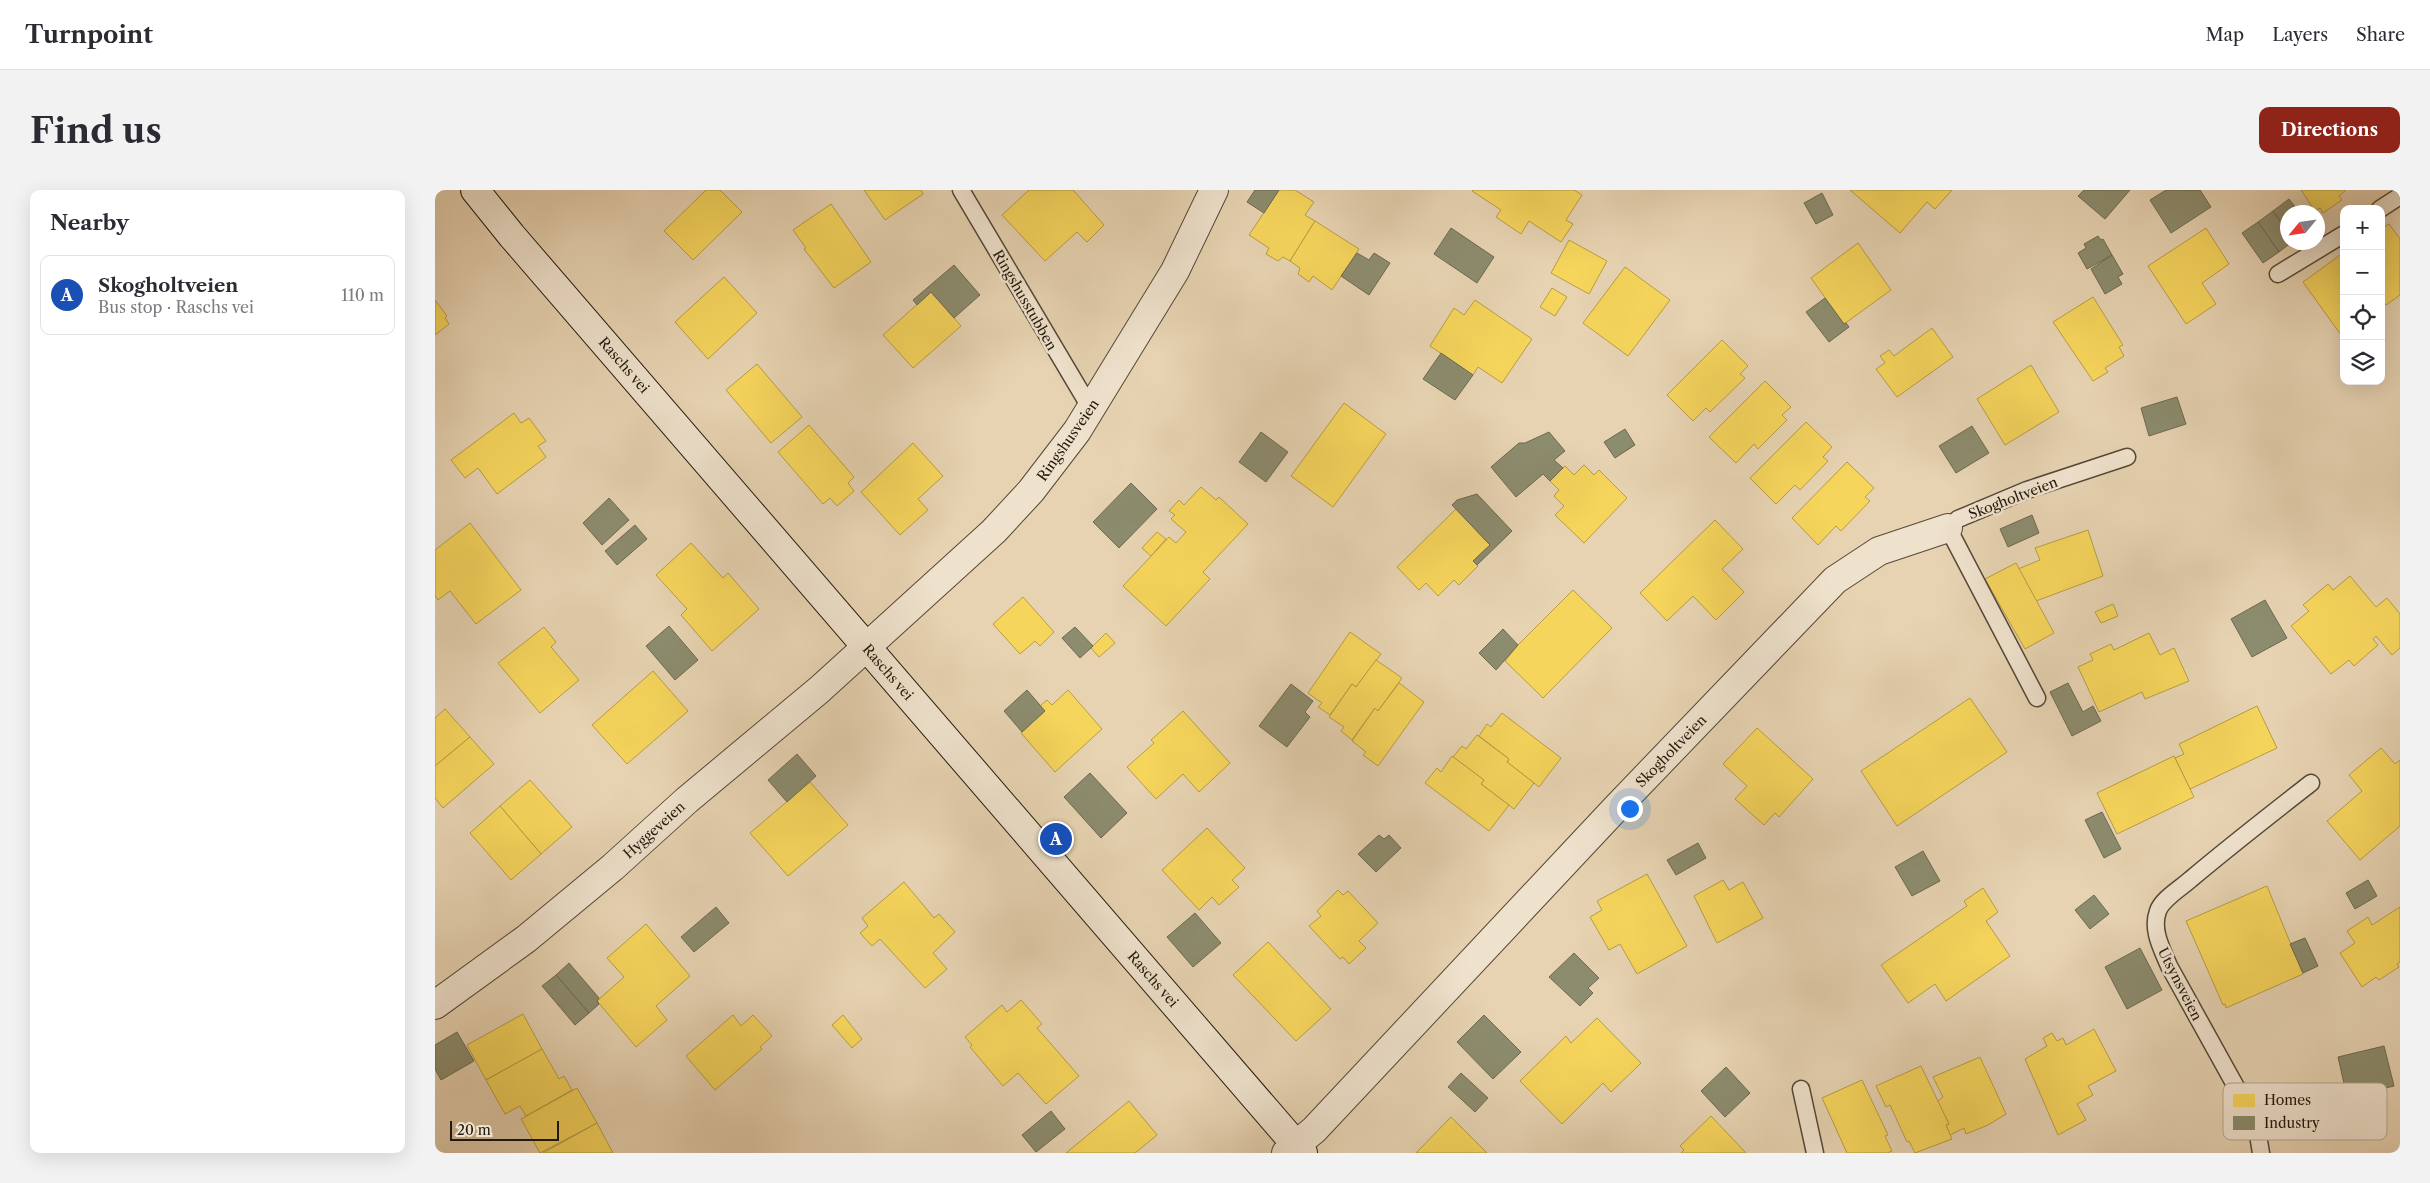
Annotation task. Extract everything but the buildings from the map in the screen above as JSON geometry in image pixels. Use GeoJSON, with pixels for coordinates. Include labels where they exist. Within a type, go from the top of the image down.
{"type":"FeatureCollection","features":[{"type":"Feature","properties":{"kind":"street","name":"Raschs vei"},"geometry":{"type":"LineString","coordinates":[[475,190],[512,236],[867,647],[1295,1150]]}},
{"type":"Feature","properties":{"kind":"street","name":"Ringshusveien"},"geometry":{"type":"LineString","coordinates":[[867,647],[1006,518],[1031,491],[1077,431],[1175,271],[1215,190]]}},
{"type":"Feature","properties":{"kind":"street","name":"Skogholtveien"},"geometry":{"type":"LineString","coordinates":[[1295,1150],[1623,801],[1835,580],[1879,551],[1947,528]]}},
{"type":"Feature","properties":{"kind":"street","name":"Hyggeveien"},"geometry":{"type":"LineString","coordinates":[[435,1006],[526,939],[613,867],[681,805],[819,690],[867,647]]}},
{"type":"Feature","properties":{"kind":"lane","name":"Ringshusstubben"},"geometry":{"type":"LineString","coordinates":[[961,190],[1091,409]]}},
{"type":"Feature","properties":{"kind":"lane"},"geometry":{"type":"LineString","coordinates":[[2385,206],[2400,196]]}},
{"type":"Feature","properties":{"kind":"lane"},"geometry":{"type":"LineString","coordinates":[[2278,274],[2340,236]]}},
{"type":"Feature","properties":{"kind":"lane","name":"Skogholtveien"},"geometry":{"type":"LineString","coordinates":[[1947,528],[1958,519],[2027,490],[2127,457]]}},
{"type":"Feature","properties":{"kind":"lane"},"geometry":{"type":"LineString","coordinates":[[1947,528],[2037,698]]}},
{"type":"Feature","properties":{"kind":"lane","name":"Utsynsveien"},"geometry":{"type":"LineString","coordinates":[[2234,1083],[2169,966],[2158,940],[2155,925],[2158,910],[2173,894],[2233,844],[2311,784]]}},
{"type":"Feature","properties":{"kind":"lane"},"geometry":{"type":"LineString","coordinates":[[1801,1089],[1815,1153]]}},
{"type":"Feature","properties":{"kind":"lane","name":"Utsynsveien"},"geometry":{"type":"LineString","coordinates":[[2259,1140],[2261,1153]]}},
{"type":"Feature","properties":{"kind":"place","name":"Skogholtveien"},"geometry":{"type":"Point","coordinates":[1056,839]}}]}
